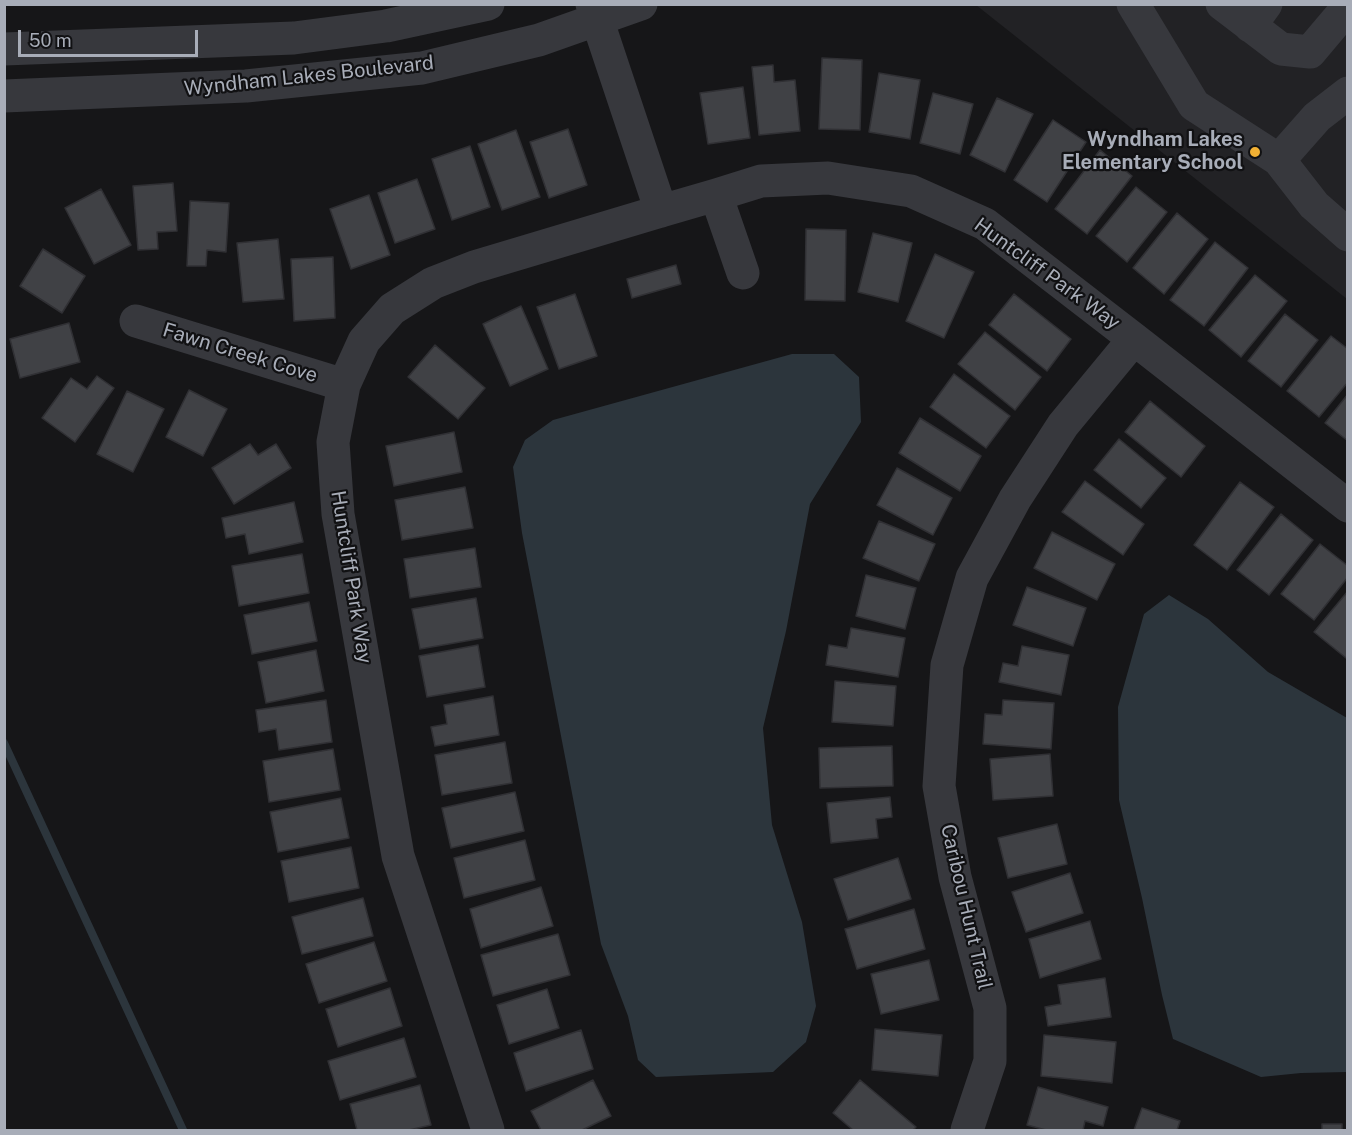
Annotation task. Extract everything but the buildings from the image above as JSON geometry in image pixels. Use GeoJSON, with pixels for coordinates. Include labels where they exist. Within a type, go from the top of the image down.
{"type":"FeatureCollection","features":[{"type":"Feature","properties":{"kind":"street","name":"Wyndham Lakes Boulevard"},"geometry":{"type":"LineString","coordinates":[[4,49],[294,38],[386,26],[488,4]]}},
{"type":"Feature","properties":{"kind":"street","name":"Wyndham Lakes Boulevard"},"geometry":{"type":"LineString","coordinates":[[4,96],[246,86],[422,68],[539,40],[595,12],[641,4]]}},
{"type":"Feature","properties":{"kind":"street"},"geometry":{"type":"LineString","coordinates":[[1133,4],[1194,105],[1279,160],[1314,205],[1347,235]]}},
{"type":"Feature","properties":{"kind":"street"},"geometry":{"type":"LineString","coordinates":[[1222,4],[1258,15],[1281,49],[1310,52],[1347,7]]}},
{"type":"Feature","properties":{"kind":"street"},"geometry":{"type":"LineString","coordinates":[[595,12],[661,211]]}},
{"type":"Feature","properties":{"kind":"street"},"geometry":{"type":"LineString","coordinates":[[1279,160],[1317,117],[1347,93]]}},
{"type":"Feature","properties":{"kind":"street","name":"Huntcliff Park Way"},"geometry":{"type":"LineString","coordinates":[[488,1131],[398,856],[338,514],[333,442],[344,385],[364,342],[392,309],[433,283],[474,267],[761,181],[828,178],[911,191],[985,224],[1347,506]]}},
{"type":"Feature","properties":{"kind":"street"},"geometry":{"type":"LineString","coordinates":[[716,195],[743,273]]}},
{"type":"Feature","properties":{"kind":"street","name":"Fawn Creek Cove"},"geometry":{"type":"LineString","coordinates":[[136,321],[344,385]]}},
{"type":"Feature","properties":{"kind":"street","name":"Caribou Hunt Trail"},"geometry":{"type":"LineString","coordinates":[[967,1131],[990,1061],[990,1008],[955,877],[939,786],[947,665],[972,578],[1015,499],[1063,425],[1134,339]]}},
{"type":"Feature","properties":{"kind":"shaded area","name":"Wyndham Lakes Elementary School"},"geometry":{"type":"Polygon","coordinates":[[[976,5],[1347,5],[1347,299],[976,5]]]}},
{"type":"Feature","properties":{"kind":"shaded area"},"geometry":{"type":"Polygon","coordinates":[[[792,354],[834,354],[859,377],[861,422],[810,504],[786,631],[763,728],[772,825],[802,922],[816,1006],[806,1042],[773,1072],[656,1077],[638,1060],[628,1016],[601,944],[522,533],[513,467],[525,440],[553,420],[792,354]]]}},
{"type":"Feature","properties":{"kind":"shaded area"},"geometry":{"type":"Polygon","coordinates":[[[1169,595],[1208,619],[1268,672],[1347,718],[1347,1072],[1261,1077],[1173,1039],[1119,800],[1118,707],[1144,614],[1169,595]]]}},
{"type":"Feature","properties":{"kind":"waterway"},"geometry":{"type":"LineString","coordinates":[[4,743],[183,1130]]}},
{"type":"Feature","properties":{"kind":"place","name":"Wyndham Lakes Elementary School"},"geometry":{"type":"Point","coordinates":[1255,152]}}]}
